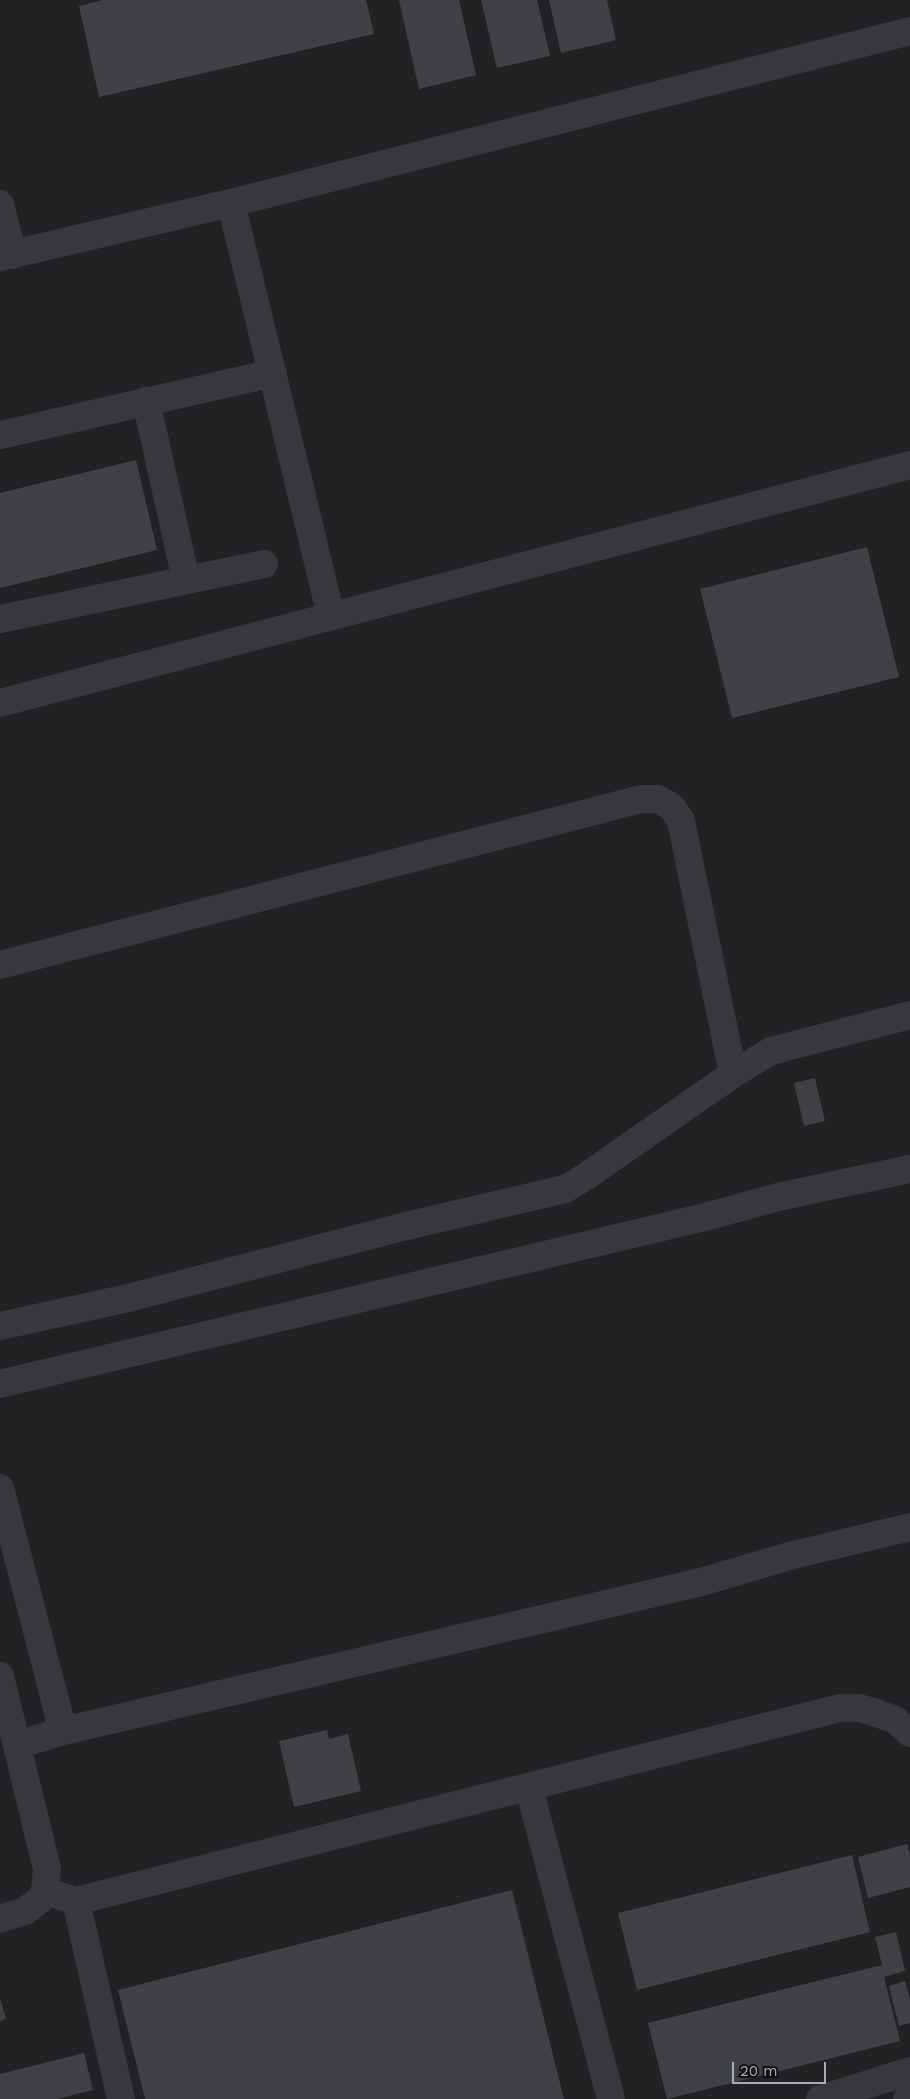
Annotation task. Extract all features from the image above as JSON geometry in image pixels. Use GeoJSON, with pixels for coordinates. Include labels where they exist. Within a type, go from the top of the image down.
{"type":"FeatureCollection","features":[{"type":"Feature","properties":{"kind":"lane"},"geometry":{"type":"LineString","coordinates":[[0,204],[6,256],[231,203],[910,31]]}},
{"type":"Feature","properties":{"kind":"lane"},"geometry":{"type":"LineString","coordinates":[[231,203],[331,616]]}},
{"type":"Feature","properties":{"kind":"lane"},"geometry":{"type":"LineString","coordinates":[[0,435],[273,372]]}},
{"type":"Feature","properties":{"kind":"lane"},"geometry":{"type":"LineString","coordinates":[[146,401],[186,580]]}},
{"type":"Feature","properties":{"kind":"lane"},"geometry":{"type":"LineString","coordinates":[[0,703],[910,465]]}},
{"type":"Feature","properties":{"kind":"lane"},"geometry":{"type":"LineString","coordinates":[[0,619],[264,564]]}},
{"type":"Feature","properties":{"kind":"lane"},"geometry":{"type":"LineString","coordinates":[[0,965],[641,798],[658,799],[672,807],[681,821],[733,1074]]}},
{"type":"Feature","properties":{"kind":"lane"},"geometry":{"type":"LineString","coordinates":[[0,1326],[128,1298],[406,1226],[564,1189],[585,1177],[733,1074],[771,1051],[910,1015]]}},
{"type":"Feature","properties":{"kind":"lane"},"geometry":{"type":"LineString","coordinates":[[0,1384],[705,1217],[778,1197],[910,1169]]}},
{"type":"Feature","properties":{"kind":"lane"},"geometry":{"type":"LineString","coordinates":[[0,1488],[63,1731]]}},
{"type":"Feature","properties":{"kind":"lane"},"geometry":{"type":"LineString","coordinates":[[17,1745],[63,1731],[702,1582],[794,1555],[910,1527]]}},
{"type":"Feature","properties":{"kind":"lane"},"geometry":{"type":"LineString","coordinates":[[0,1676],[48,1869],[45,1891],[41,1899],[25,1911],[0,1919]]}},
{"type":"Feature","properties":{"kind":"lane"},"geometry":{"type":"LineString","coordinates":[[45,1891],[76,1901],[840,1708],[859,1708],[877,1713],[895,1720],[910,1733]]}},
{"type":"Feature","properties":{"kind":"lane"},"geometry":{"type":"LineString","coordinates":[[529,1788],[611,2099]]}},
{"type":"Feature","properties":{"kind":"lane"},"geometry":{"type":"LineString","coordinates":[[76,1901],[121,2099]]}},
{"type":"Feature","properties":{"kind":"lane"},"geometry":{"type":"LineString","coordinates":[[820,2099],[910,2071]]}},
{"type":"Feature","properties":{"kind":"shaded area"},"geometry":{"type":"Polygon","coordinates":[[[0,0],[910,0],[910,2099],[0,2099],[0,0]]]}},
{"type":"Feature","properties":{"kind":"building"},"geometry":{"type":"Polygon","coordinates":[[[102,0],[366,0],[374,34],[99,97],[79,6],[102,0]]]}},
{"type":"Feature","properties":{"kind":"building"},"geometry":{"type":"Polygon","coordinates":[[[399,0],[459,0],[476,75],[419,89],[399,0]]]}},
{"type":"Feature","properties":{"kind":"building"},"geometry":{"type":"Polygon","coordinates":[[[481,0],[537,0],[550,56],[497,68],[481,0]]]}},
{"type":"Feature","properties":{"kind":"building"},"geometry":{"type":"Polygon","coordinates":[[[549,0],[607,0],[616,40],[561,53],[549,0]]]}},
{"type":"Feature","properties":{"kind":"building"},"geometry":{"type":"Polygon","coordinates":[[[136,460],[157,550],[0,588],[0,493],[136,460]]]}},
{"type":"Feature","properties":{"kind":"building"},"geometry":{"type":"Polygon","coordinates":[[[867,547],[899,677],[732,718],[700,589],[867,547]]]}},
{"type":"Feature","properties":{"kind":"building"},"geometry":{"type":"Polygon","coordinates":[[[815,1078],[825,1121],[804,1126],[794,1083],[815,1078]]]}},
{"type":"Feature","properties":{"kind":"building"},"geometry":{"type":"Polygon","coordinates":[[[327,1730],[329,1739],[348,1734],[361,1791],[294,1807],[279,1741],[327,1730]]]}},
{"type":"Feature","properties":{"kind":"building"},"geometry":{"type":"Polygon","coordinates":[[[907,1844],[910,1855],[910,1887],[868,1898],[858,1857],[907,1844]]]}},
{"type":"Feature","properties":{"kind":"building"},"geometry":{"type":"Polygon","coordinates":[[[852,1855],[870,1932],[637,1990],[618,1913],[852,1855]]]}},
{"type":"Feature","properties":{"kind":"building"},"geometry":{"type":"Polygon","coordinates":[[[512,1890],[564,2099],[145,2099],[118,1990],[512,1890]]]}},
{"type":"Feature","properties":{"kind":"building"},"geometry":{"type":"Polygon","coordinates":[[[896,1932],[905,1971],[884,1977],[900,2041],[667,2099],[648,2023],[882,1965],[875,1937],[896,1932]]]}},
{"type":"Feature","properties":{"kind":"building"},"geometry":{"type":"Polygon","coordinates":[[[905,1981],[910,2000],[910,2023],[899,2026],[889,1986],[905,1981]]]}},
{"type":"Feature","properties":{"kind":"building"},"geometry":{"type":"Polygon","coordinates":[[[0,1998],[6,2019],[0,2021],[0,1998]]]}},
{"type":"Feature","properties":{"kind":"building"},"geometry":{"type":"Polygon","coordinates":[[[84,2053],[93,2090],[57,2099],[0,2099],[0,2074],[84,2053]]]}}]}
